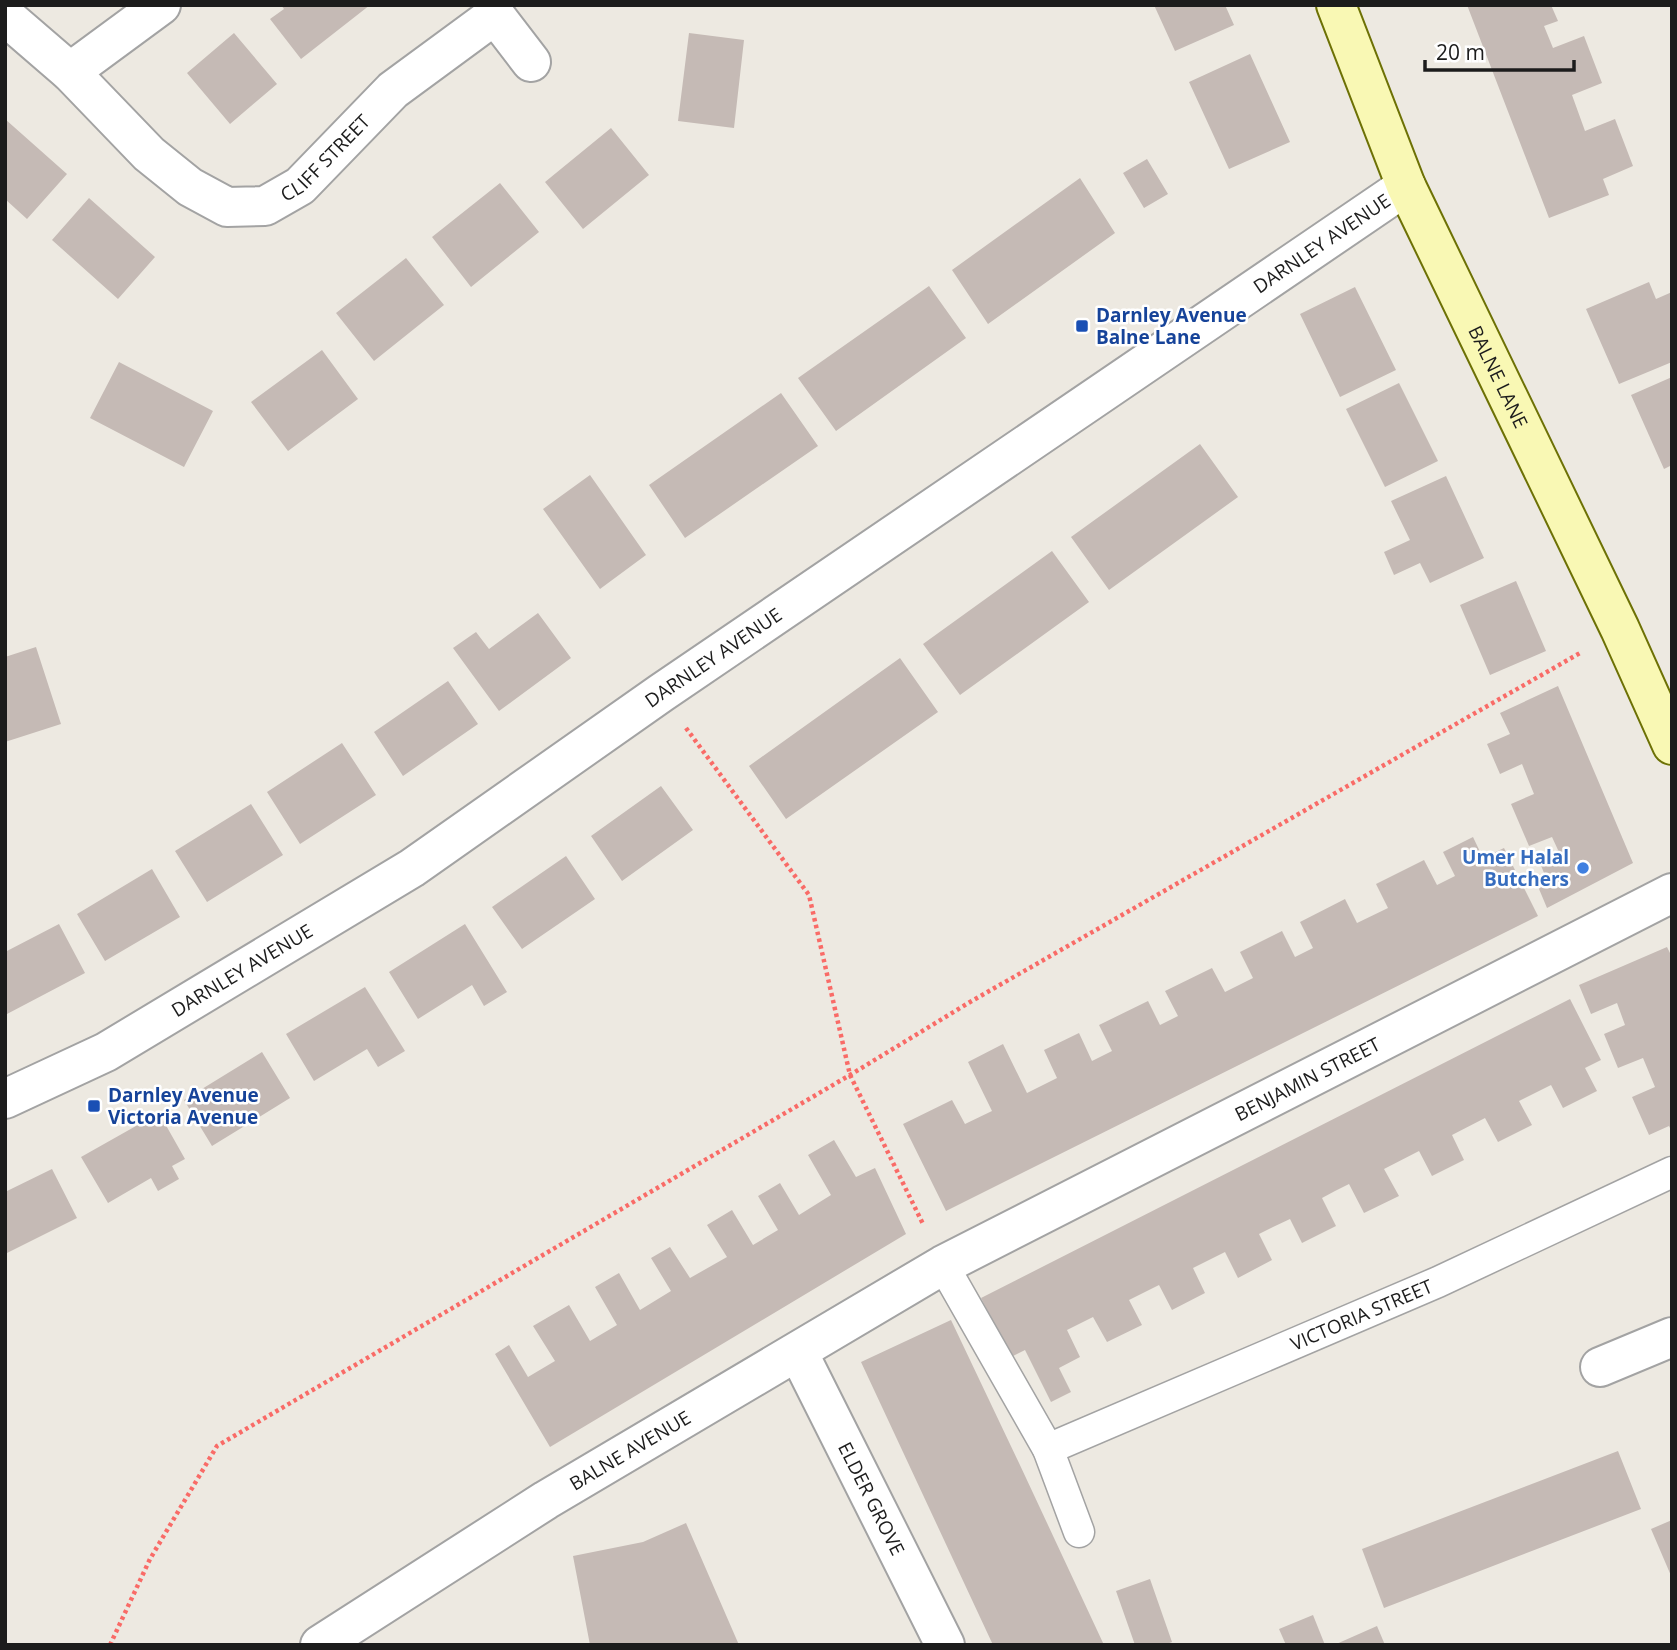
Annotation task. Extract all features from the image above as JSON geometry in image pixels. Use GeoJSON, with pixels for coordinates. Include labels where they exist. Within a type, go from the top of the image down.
{"type":"FeatureCollection","features":[{"type":"Feature","properties":{"kind":"street"},"geometry":{"type":"LineString","coordinates":[[70,72],[162,5]]}},
{"type":"Feature","properties":{"kind":"street","name":"BALNE LANE"},"geometry":{"type":"LineString","coordinates":[[1336,5],[1406,186],[1620,629],[1672,746]]}},
{"type":"Feature","properties":{"kind":"street","name":"CLIFF STREET"},"geometry":{"type":"LineString","coordinates":[[5,16],[70,72],[149,154],[190,187],[227,207],[265,206],[300,186],[393,90],[495,15],[531,62]]}},
{"type":"Feature","properties":{"kind":"street","name":"DARNLEY AVENUE"},"geometry":{"type":"LineString","coordinates":[[5,1099],[106,1052],[412,868],[661,693],[1406,186]]}},
{"type":"Feature","properties":{"kind":"street","name":"BENJAMIN STREET"},"geometry":{"type":"LineString","coordinates":[[943,1265],[1672,893]]}},
{"type":"Feature","properties":{"kind":"street","name":"BALNE AVENUE"},"geometry":{"type":"LineString","coordinates":[[320,1645],[546,1500],[943,1265]]}},
{"type":"Feature","properties":{"kind":"street"},"geometry":{"type":"LineString","coordinates":[[1601,1367],[1672,1337]]}},
{"type":"Feature","properties":{"kind":"street","name":"ELDER GROVE"},"geometry":{"type":"LineString","coordinates":[[798,1352],[945,1645]]}},
{"type":"Feature","properties":{"kind":"lane","name":"VICTORIA STREET"},"geometry":{"type":"LineString","coordinates":[[1048,1449],[1438,1282],[1672,1172]]}},
{"type":"Feature","properties":{"kind":"lane"},"geometry":{"type":"LineString","coordinates":[[943,1265],[1048,1449],[1079,1532]]}},
{"type":"Feature","properties":{"kind":"path"},"geometry":{"type":"LineString","coordinates":[[110,1645],[150,1559],[217,1446],[850,1076],[970,1002],[1620,629]]}},
{"type":"Feature","properties":{"kind":"path"},"geometry":{"type":"LineString","coordinates":[[661,693],[809,895],[850,1076],[943,1265]]}},
{"type":"Feature","properties":{"kind":"building"},"geometry":{"type":"Polygon","coordinates":[[[281,5],[370,5],[301,59],[270,19],[284,9],[281,5]]]}},
{"type":"Feature","properties":{"kind":"building"},"geometry":{"type":"Polygon","coordinates":[[[1154,5],[1225,5],[1234,25],[1175,51],[1154,5]]]}},
{"type":"Feature","properties":{"kind":"building"},"geometry":{"type":"Polygon","coordinates":[[[1467,5],[1551,5],[1558,21],[1544,26],[1553,48],[1584,36],[1602,83],[1572,95],[1585,131],[1615,119],[1633,166],[1603,179],[1609,195],[1549,218],[1467,5]]]}},
{"type":"Feature","properties":{"kind":"building"},"geometry":{"type":"Polygon","coordinates":[[[234,33],[277,84],[230,124],[187,73],[234,33]]]}},
{"type":"Feature","properties":{"kind":"building"},"geometry":{"type":"Polygon","coordinates":[[[689,33],[744,40],[734,128],[678,121],[689,33]]]}},
{"type":"Feature","properties":{"kind":"building"},"geometry":{"type":"Polygon","coordinates":[[[1250,54],[1290,142],[1229,169],[1189,82],[1250,54]]]}},
{"type":"Feature","properties":{"kind":"building"},"geometry":{"type":"Polygon","coordinates":[[[5,119],[67,174],[27,219],[5,199],[5,119]]]}},
{"type":"Feature","properties":{"kind":"building"},"geometry":{"type":"Polygon","coordinates":[[[611,128],[649,175],[583,229],[545,182],[611,128]]]}},
{"type":"Feature","properties":{"kind":"building"},"geometry":{"type":"Polygon","coordinates":[[[1147,159],[1168,194],[1144,208],[1123,173],[1147,159]]]}},
{"type":"Feature","properties":{"kind":"building"},"geometry":{"type":"Polygon","coordinates":[[[1080,178],[1115,233],[988,324],[952,270],[1080,178]]]}},
{"type":"Feature","properties":{"kind":"building"},"geometry":{"type":"Polygon","coordinates":[[[500,183],[539,232],[471,287],[432,237],[500,183]]]}},
{"type":"Feature","properties":{"kind":"building"},"geometry":{"type":"Polygon","coordinates":[[[89,198],[155,257],[118,299],[52,240],[89,198]]]}},
{"type":"Feature","properties":{"kind":"building"},"geometry":{"type":"Polygon","coordinates":[[[406,258],[444,305],[374,361],[336,313],[406,258]]]}},
{"type":"Feature","properties":{"kind":"building"},"geometry":{"type":"Polygon","coordinates":[[[1649,282],[1656,299],[1672,292],[1672,362],[1619,384],[1586,309],[1649,282]]]}},
{"type":"Feature","properties":{"kind":"building"},"geometry":{"type":"Polygon","coordinates":[[[929,286],[966,338],[836,431],[798,378],[929,286]]]}},
{"type":"Feature","properties":{"kind":"building"},"geometry":{"type":"Polygon","coordinates":[[[1355,287],[1396,370],[1340,397],[1300,314],[1355,287]]]}},
{"type":"Feature","properties":{"kind":"building"},"geometry":{"type":"Polygon","coordinates":[[[322,350],[358,399],[288,451],[251,402],[322,350]]]}},
{"type":"Feature","properties":{"kind":"building"},"geometry":{"type":"Polygon","coordinates":[[[119,362],[213,411],[184,467],[90,418],[119,362]]]}},
{"type":"Feature","properties":{"kind":"building"},"geometry":{"type":"Polygon","coordinates":[[[1672,377],[1672,465],[1664,469],[1631,395],[1672,377]]]}},
{"type":"Feature","properties":{"kind":"building"},"geometry":{"type":"Polygon","coordinates":[[[1399,383],[1438,461],[1385,487],[1346,409],[1399,383]]]}},
{"type":"Feature","properties":{"kind":"building"},"geometry":{"type":"Polygon","coordinates":[[[781,393],[818,446],[685,538],[649,485],[781,393]]]}},
{"type":"Feature","properties":{"kind":"building"},"geometry":{"type":"Polygon","coordinates":[[[1200,444],[1238,497],[1109,590],[1071,537],[1200,444]]]}},
{"type":"Feature","properties":{"kind":"building"},"geometry":{"type":"Polygon","coordinates":[[[590,475],[646,555],[600,589],[543,509],[590,475]]]}},
{"type":"Feature","properties":{"kind":"building"},"geometry":{"type":"Polygon","coordinates":[[[1446,476],[1484,558],[1430,583],[1420,563],[1394,575],[1384,552],[1410,540],[1391,501],[1446,476]]]}},
{"type":"Feature","properties":{"kind":"building"},"geometry":{"type":"Polygon","coordinates":[[[1052,551],[1089,602],[960,695],[923,644],[1052,551]]]}},
{"type":"Feature","properties":{"kind":"building"},"geometry":{"type":"Polygon","coordinates":[[[1516,581],[1546,651],[1490,675],[1460,605],[1516,581]]]}},
{"type":"Feature","properties":{"kind":"building"},"geometry":{"type":"Polygon","coordinates":[[[538,613],[571,658],[499,711],[453,648],[476,632],[489,649],[538,613]]]}},
{"type":"Feature","properties":{"kind":"building"},"geometry":{"type":"Polygon","coordinates":[[[36,647],[61,724],[5,742],[5,657],[36,647]]]}},
{"type":"Feature","properties":{"kind":"building"},"geometry":{"type":"Polygon","coordinates":[[[900,658],[938,712],[786,819],[749,766],[900,658]]]}},
{"type":"Feature","properties":{"kind":"building"},"geometry":{"type":"Polygon","coordinates":[[[448,681],[478,724],[403,776],[374,732],[448,681]]]}},
{"type":"Feature","properties":{"kind":"building"},"geometry":{"type":"Polygon","coordinates":[[[1558,686],[1633,863],[1547,908],[1534,877],[1544,873],[1538,858],[1558,850],[1552,837],[1529,846],[1511,804],[1534,794],[1522,764],[1500,774],[1487,744],[1510,734],[1500,713],[1558,686]]]}},
{"type":"Feature","properties":{"kind":"building"},"geometry":{"type":"Polygon","coordinates":[[[342,743],[376,795],[300,844],[267,792],[342,743]]]}},
{"type":"Feature","properties":{"kind":"building"},"geometry":{"type":"Polygon","coordinates":[[[661,786],[693,830],[622,881],[591,836],[661,786]]]}},
{"type":"Feature","properties":{"kind":"building"},"geometry":{"type":"Polygon","coordinates":[[[251,804],[283,855],[207,902],[175,851],[251,804]]]}},
{"type":"Feature","properties":{"kind":"building"},"geometry":{"type":"Polygon","coordinates":[[[1473,837],[1483,858],[1504,848],[1538,916],[946,1211],[903,1124],[952,1100],[965,1124],[992,1111],[968,1062],[1003,1044],[1027,1093],[1057,1078],[1044,1050],[1079,1033],[1092,1061],[1112,1051],[1099,1025],[1148,1001],[1160,1025],[1178,1016],[1165,991],[1212,968],[1225,992],[1253,978],[1240,952],[1282,931],[1295,957],[1313,948],[1300,922],[1345,899],[1357,923],[1388,908],[1376,884],[1424,860],[1437,885],[1455,876],[1443,852],[1473,837]]]}},
{"type":"Feature","properties":{"kind":"building"},"geometry":{"type":"Polygon","coordinates":[[[566,856],[595,899],[522,949],[492,907],[566,856]]]}},
{"type":"Feature","properties":{"kind":"building"},"geometry":{"type":"Polygon","coordinates":[[[152,869],[180,917],[105,961],[77,914],[152,869]]]}},
{"type":"Feature","properties":{"kind":"building"},"geometry":{"type":"Polygon","coordinates":[[[59,924],[85,973],[7,1014],[5,952],[59,924]]]}},
{"type":"Feature","properties":{"kind":"building"},"geometry":{"type":"Polygon","coordinates":[[[465,924],[507,992],[484,1006],[472,985],[418,1019],[389,972],[465,924]]]}},
{"type":"Feature","properties":{"kind":"building"},"geometry":{"type":"Polygon","coordinates":[[[1667,947],[1672,957],[1672,1132],[1669,1126],[1649,1135],[1632,1097],[1655,1087],[1643,1058],[1618,1068],[1604,1034],[1625,1025],[1617,1003],[1591,1014],[1579,985],[1667,947]]]}},
{"type":"Feature","properties":{"kind":"building"},"geometry":{"type":"Polygon","coordinates":[[[365,987],[405,1051],[378,1067],[367,1049],[314,1081],[286,1034],[365,987]]]}},
{"type":"Feature","properties":{"kind":"building"},"geometry":{"type":"Polygon","coordinates":[[[1570,999],[1601,1060],[1585,1068],[1597,1091],[1563,1108],[1551,1085],[1519,1101],[1532,1125],[1498,1142],[1485,1118],[1452,1135],[1464,1160],[1432,1176],[1419,1151],[1384,1169],[1399,1196],[1364,1213],[1349,1184],[1335,1191],[1322,1198],[1336,1226],[1302,1243],[1290,1219],[1259,1234],[1272,1260],[1238,1278],[1225,1252],[1193,1268],[1205,1293],[1172,1310],[1159,1285],[1129,1300],[1142,1325],[1107,1342],[1093,1317],[1067,1330],[1080,1357],[1059,1368],[1071,1392],[1051,1402],[1025,1350],[1011,1357],[981,1298],[1570,999]]]}},
{"type":"Feature","properties":{"kind":"building"},"geometry":{"type":"Polygon","coordinates":[[[262,1052],[290,1098],[212,1146],[184,1100],[262,1052]]]}},
{"type":"Feature","properties":{"kind":"building"},"geometry":{"type":"Polygon","coordinates":[[[159,1113],[185,1159],[172,1166],[179,1179],[158,1191],[151,1178],[108,1203],[81,1157],[159,1113]]]}},
{"type":"Feature","properties":{"kind":"building"},"geometry":{"type":"Polygon","coordinates":[[[834,1140],[856,1177],[875,1168],[906,1234],[550,1447],[495,1354],[509,1345],[528,1377],[555,1361],[533,1326],[569,1305],[590,1341],[617,1325],[595,1287],[619,1273],[640,1310],[671,1291],[651,1258],[670,1247],[690,1278],[727,1257],[707,1225],[732,1210],[753,1245],[778,1230],[758,1196],[780,1183],[799,1215],[831,1195],[808,1155],[834,1140]]]}},
{"type":"Feature","properties":{"kind":"building"},"geometry":{"type":"Polygon","coordinates":[[[52,1169],[77,1218],[5,1254],[5,1192],[52,1169]]]}},
{"type":"Feature","properties":{"kind":"building"},"geometry":{"type":"Polygon","coordinates":[[[951,1320],[1104,1645],[993,1645],[861,1362],[951,1320]]]}},
{"type":"Feature","properties":{"kind":"building"},"geometry":{"type":"Polygon","coordinates":[[[1618,1451],[1641,1509],[1384,1608],[1362,1549],[1618,1451]]]}},
{"type":"Feature","properties":{"kind":"building"},"geometry":{"type":"Polygon","coordinates":[[[1672,1520],[1672,1578],[1651,1529],[1672,1520]]]}},
{"type":"Feature","properties":{"kind":"building"},"geometry":{"type":"Polygon","coordinates":[[[686,1523],[739,1645],[590,1645],[573,1556],[643,1542],[686,1523]]]}},
{"type":"Feature","properties":{"kind":"building"},"geometry":{"type":"Polygon","coordinates":[[[1150,1579],[1172,1642],[1164,1645],[1135,1645],[1116,1591],[1150,1579]]]}},
{"type":"Feature","properties":{"kind":"building"},"geometry":{"type":"Polygon","coordinates":[[[1313,1615],[1325,1645],[1286,1645],[1279,1629],[1313,1615]]]}},
{"type":"Feature","properties":{"kind":"building"},"geometry":{"type":"Polygon","coordinates":[[[1377,1626],[1385,1645],[1334,1645],[1377,1626]]]}},
{"type":"Feature","properties":{"kind":"place","name":"Darnley Avenue Balne Lane"},"geometry":{"type":"Point","coordinates":[1082,326]}},
{"type":"Feature","properties":{"kind":"place","name":"Umer Halal Butchers"},"geometry":{"type":"Point","coordinates":[1583,868]}},
{"type":"Feature","properties":{"kind":"place","name":"Darnley Avenue Victoria Avenue"},"geometry":{"type":"Point","coordinates":[94,1106]}}]}
